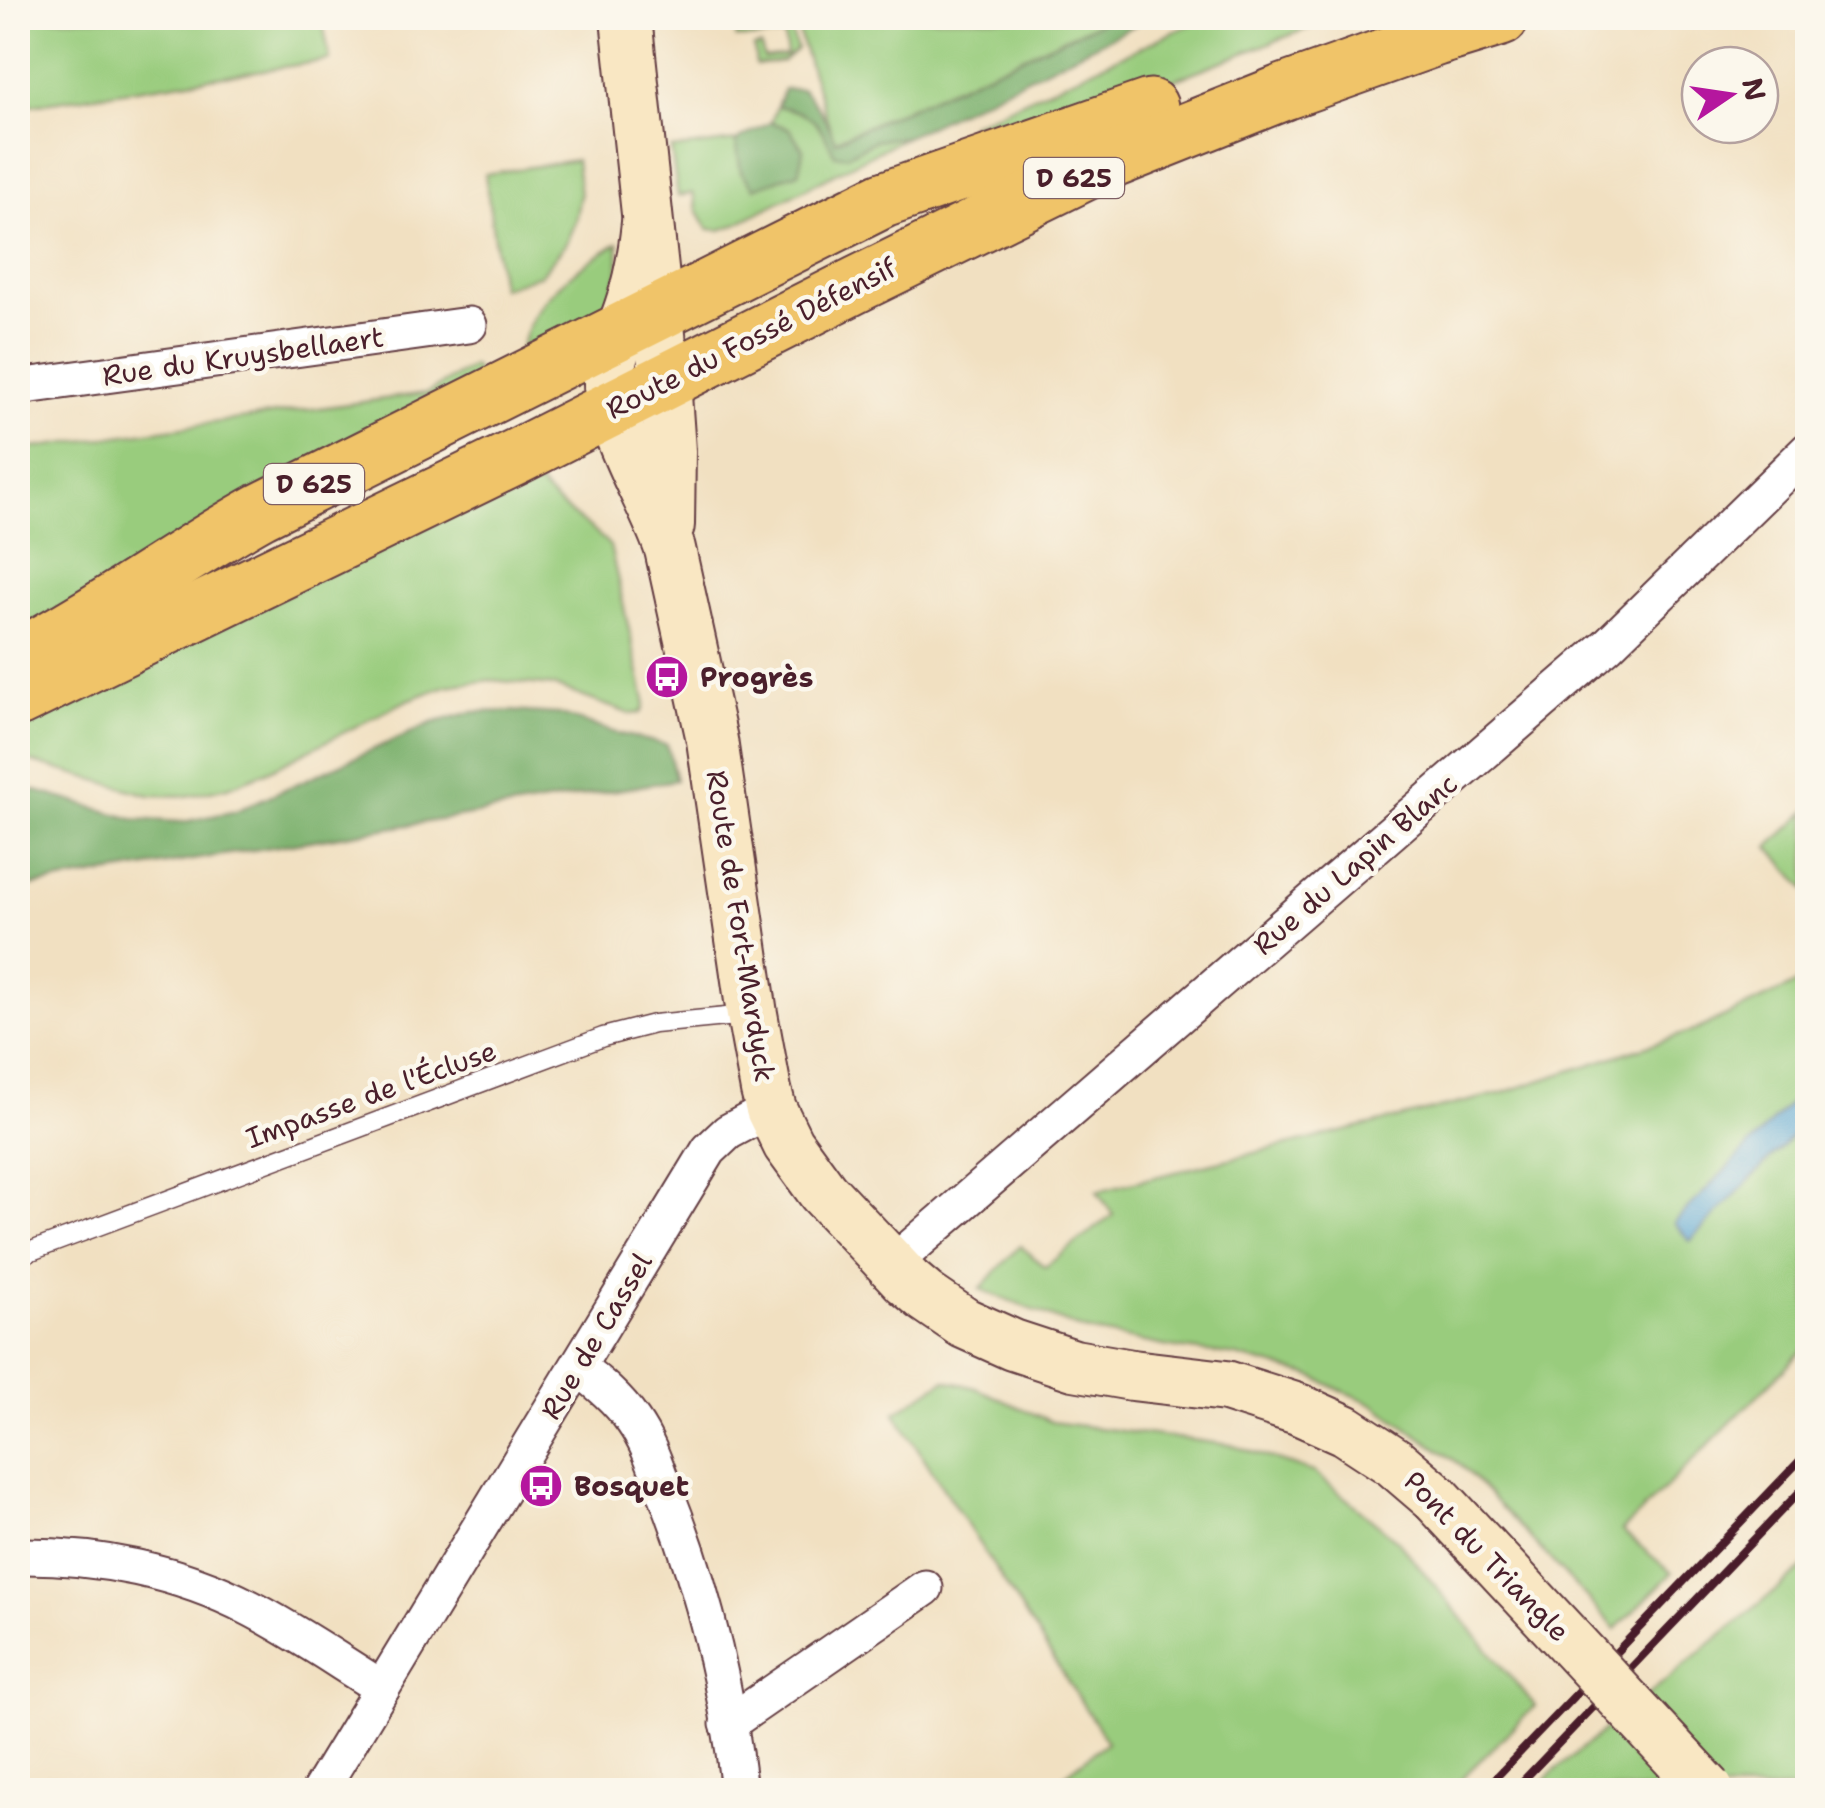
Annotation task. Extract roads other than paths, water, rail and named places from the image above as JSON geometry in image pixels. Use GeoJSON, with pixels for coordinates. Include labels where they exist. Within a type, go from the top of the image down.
{"type":"FeatureCollection","features":[{"type":"Feature","properties":{"kind":"main road","name":"D 625"},"geometry":{"type":"LineString","coordinates":[[18,657],[261,511],[906,190],[1096,128],[1392,18]]}},
{"type":"Feature","properties":{"kind":"main road","name":"Route du Fossé Défensif"},"geometry":{"type":"LineString","coordinates":[[18,699],[1098,166],[1299,86],[1502,18]]}},
{"type":"Feature","properties":{"kind":"street","name":"Route de Fort-Mardyck"},"geometry":{"type":"LineString","coordinates":[[626,18],[646,223],[639,278],[640,320],[665,381],[670,549]]}},
{"type":"Feature","properties":{"kind":"street","name":"Route de Fort-Mardyck"},"geometry":{"type":"LineString","coordinates":[[640,320],[610,366],[612,408],[670,549],[712,740],[752,1014],[770,1109],[788,1144],[824,1192],[891,1264]]}},
{"type":"Feature","properties":{"kind":"street","name":"Rue du Kruysbellaert"},"geometry":{"type":"LineString","coordinates":[[18,388],[469,324]]}},
{"type":"Feature","properties":{"kind":"street","name":"Rue du Lapin Blanc"},"geometry":{"type":"LineString","coordinates":[[891,1264],[1608,645],[1808,450]]}},
{"type":"Feature","properties":{"kind":"street","name":"Rue de Cassel"},"geometry":{"type":"LineString","coordinates":[[320,1790],[708,1150],[728,1132],[770,1109]]}},
{"type":"Feature","properties":{"kind":"street","name":"Pont du Triangle"},"geometry":{"type":"LineString","coordinates":[[891,1264],[926,1298],[964,1322],[1044,1356],[1132,1376],[1226,1386],[1298,1408],[1345,1430],[1394,1462],[1436,1498],[1708,1790]]}},
{"type":"Feature","properties":{"kind":"street"},"geometry":{"type":"LineString","coordinates":[[578,1368],[625,1410],[644,1440],[680,1528],[710,1632],[739,1790]]}},
{"type":"Feature","properties":{"kind":"street"},"geometry":{"type":"LineString","coordinates":[[18,1556],[128,1566],[205,1588],[266,1616],[382,1688]]}},
{"type":"Feature","properties":{"kind":"street"},"geometry":{"type":"LineString","coordinates":[[728,1724],[925,1588]]}},
{"type":"Feature","properties":{"kind":"lane","name":"Impasse de l'Écluse"},"geometry":{"type":"LineString","coordinates":[[18,1256],[603,1037],[654,1024],[752,1014]]}},
{"type":"Feature","properties":{"kind":"water"},"geometry":{"type":"Polygon","coordinates":[[[1807,1086],[1807,1121],[1690,1241],[1674,1223],[1807,1086]]]}},
{"type":"Feature","properties":{"kind":"railway"},"geometry":{"type":"LineString","coordinates":[[1484,1790],[1808,1452]]}},
{"type":"Feature","properties":{"kind":"railway"},"geometry":{"type":"LineString","coordinates":[[1514,1790],[1808,1483]]}},
{"type":"Feature","properties":{"kind":"place","name":"Progrès"},"geometry":{"type":"Point","coordinates":[667,677]}},
{"type":"Feature","properties":{"kind":"place","name":"Bosquet"},"geometry":{"type":"Point","coordinates":[541,1486]}}]}
